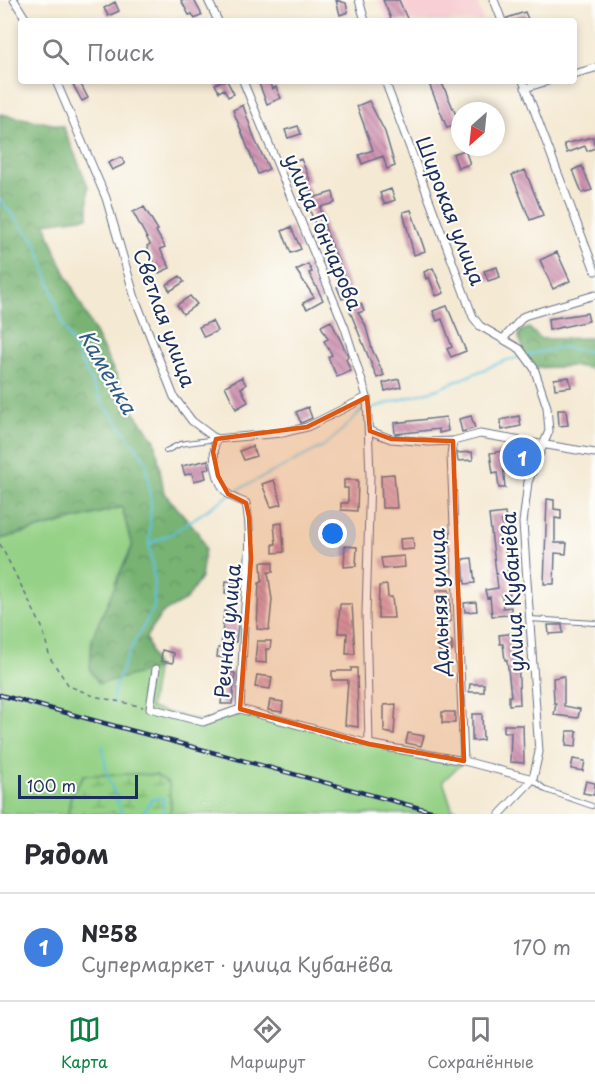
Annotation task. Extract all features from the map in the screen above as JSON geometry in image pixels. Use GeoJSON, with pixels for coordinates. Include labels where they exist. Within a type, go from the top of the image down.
{"type":"FeatureCollection","features":[{"type":"Feature","properties":{"kind":"street"},"geometry":{"type":"LineString","coordinates":[[14,0],[25,18]]}},
{"type":"Feature","properties":{"kind":"street"},"geometry":{"type":"LineString","coordinates":[[208,0],[217,18]]}},
{"type":"Feature","properties":{"kind":"street"},"geometry":{"type":"LineString","coordinates":[[359,0],[364,18]]}},
{"type":"Feature","properties":{"kind":"street"},"geometry":{"type":"LineString","coordinates":[[494,0],[501,18]]}},
{"type":"Feature","properties":{"kind":"street"},"geometry":{"type":"LineString","coordinates":[[577,73],[595,68]]}},
{"type":"Feature","properties":{"kind":"street","name":"Светлая улица"},"geometry":{"type":"LineString","coordinates":[[57,84],[106,198],[135,298],[174,397],[192,421],[216,439]]}},
{"type":"Feature","properties":{"kind":"street","name":"улица Гончарова"},"geometry":{"type":"LineString","coordinates":[[244,84],[345,328],[367,397],[370,417],[366,614],[369,744]]}},
{"type":"Feature","properties":{"kind":"street","name":"Широкая улица"},"geometry":{"type":"LineString","coordinates":[[386,84],[473,317],[480,326],[502,339]]}},
{"type":"Feature","properties":{"kind":"street"},"geometry":{"type":"LineString","coordinates":[[524,84],[595,271]]}},
{"type":"Feature","properties":{"kind":"street"},"geometry":{"type":"LineString","coordinates":[[502,339],[524,316],[593,295],[595,287]]}},
{"type":"Feature","properties":{"kind":"street","name":"улица Кубанёва"},"geometry":{"type":"LineString","coordinates":[[502,339],[520,349],[534,368],[547,407],[549,431],[536,460],[525,500],[523,523],[538,752],[533,779]]}},
{"type":"Feature","properties":{"kind":"street"},"geometry":{"type":"LineString","coordinates":[[216,439],[282,433],[307,427],[367,397]]}},
{"type":"Feature","properties":{"kind":"street"},"geometry":{"type":"LineString","coordinates":[[370,431],[405,441],[453,441],[480,434],[595,453]]}},
{"type":"Feature","properties":{"kind":"street","name":"Речная улица"},"geometry":{"type":"LineString","coordinates":[[150,708],[203,722],[240,709],[245,604],[251,559],[249,517],[246,503],[228,494],[218,476],[213,452],[216,439]]}},
{"type":"Feature","properties":{"kind":"street","name":"Дальняя улица"},"geometry":{"type":"LineString","coordinates":[[453,441],[451,455],[464,761]]}},
{"type":"Feature","properties":{"kind":"street"},"geometry":{"type":"LineString","coordinates":[[150,708],[156,669]]}},
{"type":"Feature","properties":{"kind":"street"},"geometry":{"type":"LineString","coordinates":[[240,709],[369,744],[464,761],[533,779],[500,814]]}},
{"type":"Feature","properties":{"kind":"lane"},"geometry":{"type":"LineString","coordinates":[[166,451],[180,444],[216,439]]}},
{"type":"Feature","properties":{"kind":"lane"},"geometry":{"type":"LineString","coordinates":[[530,619],[595,623]]}},
{"type":"Feature","properties":{"kind":"lane"},"geometry":{"type":"LineString","coordinates":[[533,779],[546,790],[592,806]]}},
{"type":"Feature","properties":{"kind":"path"},"geometry":{"type":"LineString","coordinates":[[0,544],[42,627],[50,658],[69,686],[94,696],[150,708]]}},
{"type":"Feature","properties":{"kind":"highlighted area"},"geometry":{"type":"Polygon","coordinates":[[[367,397],[370,431],[391,439],[453,441],[464,761],[369,744],[240,709],[251,559],[249,517],[246,503],[228,494],[218,476],[213,452],[216,439],[307,427],[367,397]]]}},
{"type":"Feature","properties":{"kind":"shaded area"},"geometry":{"type":"Polygon","coordinates":[[[378,0],[476,0],[482,18],[387,18],[378,0]]]}},
{"type":"Feature","properties":{"kind":"green space"},"geometry":{"type":"Polygon","coordinates":[[[0,114],[63,126],[88,186],[88,217],[45,223],[60,262],[134,412],[155,440],[164,493],[199,533],[205,548],[201,578],[186,600],[162,613],[146,637],[156,669],[99,684],[90,670],[92,638],[132,547],[122,507],[0,539],[0,114]]]}},
{"type":"Feature","properties":{"kind":"green space"},"geometry":{"type":"Polygon","coordinates":[[[529,328],[541,339],[595,338],[595,369],[575,366],[534,368],[520,349],[523,347],[519,338],[520,331],[529,328]]]}},
{"type":"Feature","properties":{"kind":"green space"},"geometry":{"type":"Polygon","coordinates":[[[122,507],[132,547],[115,583],[156,669],[150,708],[203,722],[240,709],[346,738],[464,761],[443,781],[452,808],[464,814],[169,814],[171,800],[156,775],[84,775],[71,795],[68,814],[0,814],[0,539],[122,507]]]}},
{"type":"Feature","properties":{"kind":"green space"},"geometry":{"type":"Polygon","coordinates":[[[84,775],[156,775],[169,783],[171,809],[169,814],[68,814],[71,795],[84,775]]]}},
{"type":"Feature","properties":{"kind":"building"},"geometry":{"type":"Polygon","coordinates":[[[181,0],[194,0],[202,15],[194,18],[192,14],[189,15],[181,0]]]}},
{"type":"Feature","properties":{"kind":"building"},"geometry":{"type":"Polygon","coordinates":[[[336,0],[346,3],[348,12],[340,15],[336,0]]]}},
{"type":"Feature","properties":{"kind":"building"},"geometry":{"type":"Polygon","coordinates":[[[383,0],[399,0],[407,18],[391,18],[383,0]]]}},
{"type":"Feature","properties":{"kind":"building"},"geometry":{"type":"Polygon","coordinates":[[[115,2],[119,11],[108,16],[104,8],[115,2]]]}},
{"type":"Feature","properties":{"kind":"building"},"geometry":{"type":"Polygon","coordinates":[[[525,12],[528,18],[507,18],[525,12]]]}},
{"type":"Feature","properties":{"kind":"building"},"geometry":{"type":"Polygon","coordinates":[[[73,84],[81,84],[88,98],[82,101],[73,84]]]}},
{"type":"Feature","properties":{"kind":"building"},"geometry":{"type":"Polygon","coordinates":[[[215,84],[229,84],[234,94],[228,97],[224,89],[219,92],[215,84]]]}},
{"type":"Feature","properties":{"kind":"building"},"geometry":{"type":"Polygon","coordinates":[[[259,84],[270,84],[272,89],[276,87],[281,98],[267,104],[259,84]]]}},
{"type":"Feature","properties":{"kind":"building"},"geometry":{"type":"Polygon","coordinates":[[[429,84],[442,84],[451,104],[451,127],[447,128],[429,84]]]}},
{"type":"Feature","properties":{"kind":"building"},"geometry":{"type":"Polygon","coordinates":[[[369,101],[385,132],[395,166],[387,169],[383,156],[362,164],[359,155],[373,150],[357,106],[369,101]]]}},
{"type":"Feature","properties":{"kind":"building"},"geometry":{"type":"Polygon","coordinates":[[[243,105],[255,140],[269,169],[258,174],[233,110],[243,105]]]}},
{"type":"Feature","properties":{"kind":"building"},"geometry":{"type":"Polygon","coordinates":[[[298,126],[301,134],[288,138],[285,130],[298,126]]]}},
{"type":"Feature","properties":{"kind":"building"},"geometry":{"type":"Polygon","coordinates":[[[593,137],[595,148],[587,151],[585,146],[567,153],[564,144],[593,137]]]}},
{"type":"Feature","properties":{"kind":"building"},"geometry":{"type":"Polygon","coordinates":[[[454,156],[467,156],[470,164],[458,168],[454,156]]]}},
{"type":"Feature","properties":{"kind":"building"},"geometry":{"type":"Polygon","coordinates":[[[121,157],[125,164],[112,170],[108,163],[121,157]]]}},
{"type":"Feature","properties":{"kind":"building"},"geometry":{"type":"Polygon","coordinates":[[[301,159],[310,180],[306,182],[313,198],[333,192],[335,203],[320,207],[326,231],[352,295],[342,299],[337,287],[340,286],[291,163],[301,159]]]}},
{"type":"Feature","properties":{"kind":"building"},"geometry":{"type":"Polygon","coordinates":[[[582,166],[592,190],[582,193],[573,170],[582,166]]]}},
{"type":"Feature","properties":{"kind":"building"},"geometry":{"type":"Polygon","coordinates":[[[525,170],[543,215],[530,220],[512,175],[525,170]]]}},
{"type":"Feature","properties":{"kind":"building"},"geometry":{"type":"Polygon","coordinates":[[[391,189],[395,200],[384,204],[380,193],[391,189]]]}},
{"type":"Feature","properties":{"kind":"building"},"geometry":{"type":"Polygon","coordinates":[[[144,207],[158,230],[156,231],[165,247],[160,249],[170,268],[159,273],[147,246],[150,244],[133,212],[144,207]]]}},
{"type":"Feature","properties":{"kind":"building"},"geometry":{"type":"Polygon","coordinates":[[[411,210],[425,251],[414,255],[403,212],[411,210]]]}},
{"type":"Feature","properties":{"kind":"building"},"geometry":{"type":"Polygon","coordinates":[[[291,227],[301,249],[291,253],[282,231],[291,227]]]}},
{"type":"Feature","properties":{"kind":"building"},"geometry":{"type":"Polygon","coordinates":[[[557,252],[570,281],[553,289],[540,260],[557,252]]]}},
{"type":"Feature","properties":{"kind":"building"},"geometry":{"type":"Polygon","coordinates":[[[308,264],[312,272],[309,273],[323,300],[307,309],[303,303],[314,297],[296,270],[308,264]]]}},
{"type":"Feature","properties":{"kind":"building"},"geometry":{"type":"Polygon","coordinates":[[[497,267],[500,277],[488,281],[484,271],[497,267]]]}},
{"type":"Feature","properties":{"kind":"building"},"geometry":{"type":"Polygon","coordinates":[[[433,268],[444,293],[436,296],[429,277],[426,279],[424,272],[433,268]]]}},
{"type":"Feature","properties":{"kind":"building"},"geometry":{"type":"Polygon","coordinates":[[[180,276],[184,282],[170,291],[166,285],[180,276]]]}},
{"type":"Feature","properties":{"kind":"building"},"geometry":{"type":"Polygon","coordinates":[[[190,296],[197,304],[183,314],[177,305],[190,296]]]}},
{"type":"Feature","properties":{"kind":"building"},"geometry":{"type":"Polygon","coordinates":[[[361,304],[364,311],[358,313],[365,324],[372,349],[384,375],[377,378],[349,309],[361,304]]]}},
{"type":"Feature","properties":{"kind":"building"},"geometry":{"type":"Polygon","coordinates":[[[447,306],[466,351],[451,357],[447,349],[452,347],[442,319],[437,321],[433,311],[447,306]]]}},
{"type":"Feature","properties":{"kind":"building"},"geometry":{"type":"Polygon","coordinates":[[[587,313],[589,321],[549,330],[548,319],[587,313]]]}},
{"type":"Feature","properties":{"kind":"building"},"geometry":{"type":"Polygon","coordinates":[[[212,321],[217,331],[204,337],[199,327],[212,321]]]}},
{"type":"Feature","properties":{"kind":"building"},"geometry":{"type":"Polygon","coordinates":[[[331,321],[348,356],[346,359],[351,371],[337,377],[328,357],[332,355],[324,341],[328,339],[321,326],[331,321]]]}},
{"type":"Feature","properties":{"kind":"building"},"geometry":{"type":"Polygon","coordinates":[[[242,377],[246,385],[241,388],[248,402],[236,409],[225,386],[242,377]]]}},
{"type":"Feature","properties":{"kind":"building"},"geometry":{"type":"Polygon","coordinates":[[[569,377],[571,387],[555,389],[554,379],[569,377]]]}},
{"type":"Feature","properties":{"kind":"building"},"geometry":{"type":"Polygon","coordinates":[[[399,379],[401,387],[385,391],[383,383],[399,379]]]}},
{"type":"Feature","properties":{"kind":"building"},"geometry":{"type":"Polygon","coordinates":[[[308,407],[312,418],[301,423],[296,412],[308,407]]]}},
{"type":"Feature","properties":{"kind":"building"},"geometry":{"type":"Polygon","coordinates":[[[558,410],[566,410],[568,425],[559,426],[558,410]]]}},
{"type":"Feature","properties":{"kind":"building"},"geometry":{"type":"Polygon","coordinates":[[[471,416],[475,428],[462,432],[459,419],[471,416]]]}},
{"type":"Feature","properties":{"kind":"building"},"geometry":{"type":"Polygon","coordinates":[[[519,416],[521,426],[502,430],[500,420],[519,416]]]}},
{"type":"Feature","properties":{"kind":"building"},"geometry":{"type":"Polygon","coordinates":[[[446,417],[448,431],[439,433],[439,429],[395,434],[394,423],[446,417]]]}},
{"type":"Feature","properties":{"kind":"building"},"geometry":{"type":"Polygon","coordinates":[[[252,446],[256,456],[244,460],[240,451],[252,446]]]}},
{"type":"Feature","properties":{"kind":"building"},"geometry":{"type":"Polygon","coordinates":[[[502,451],[505,488],[499,488],[497,472],[493,473],[490,453],[502,451]]]}},
{"type":"Feature","properties":{"kind":"building"},"geometry":{"type":"Polygon","coordinates":[[[517,451],[527,452],[526,463],[515,461],[517,451]]]}},
{"type":"Feature","properties":{"kind":"building"},"geometry":{"type":"Polygon","coordinates":[[[472,452],[473,460],[458,461],[457,453],[472,452]]]}},
{"type":"Feature","properties":{"kind":"building"},"geometry":{"type":"Polygon","coordinates":[[[208,460],[210,468],[204,470],[206,478],[194,481],[192,473],[185,475],[182,466],[208,460]]]}},
{"type":"Feature","properties":{"kind":"building"},"geometry":{"type":"Polygon","coordinates":[[[394,474],[397,508],[382,508],[381,475],[394,474]]]}},
{"type":"Feature","properties":{"kind":"building"},"geometry":{"type":"Polygon","coordinates":[[[274,480],[282,504],[271,507],[262,484],[274,480]]]}},
{"type":"Feature","properties":{"kind":"building"},"geometry":{"type":"Polygon","coordinates":[[[344,480],[358,480],[357,511],[341,510],[341,503],[348,503],[348,488],[344,488],[344,480]]]}},
{"type":"Feature","properties":{"kind":"building"},"geometry":{"type":"Polygon","coordinates":[[[547,499],[554,500],[554,509],[561,510],[561,519],[555,518],[555,543],[567,543],[566,554],[555,553],[554,584],[544,584],[547,499]]]}},
{"type":"Feature","properties":{"kind":"building"},"geometry":{"type":"Polygon","coordinates":[[[505,513],[506,521],[502,521],[510,594],[502,595],[503,608],[511,607],[511,615],[492,616],[490,597],[487,598],[485,590],[498,588],[489,515],[505,513]]]}},
{"type":"Feature","properties":{"kind":"building"},"geometry":{"type":"Polygon","coordinates":[[[282,523],[284,552],[273,553],[273,544],[276,544],[274,524],[282,523]]]}},
{"type":"Feature","properties":{"kind":"building"},"geometry":{"type":"Polygon","coordinates":[[[413,538],[414,549],[401,550],[400,539],[413,538]]]}},
{"type":"Feature","properties":{"kind":"building"},"geometry":{"type":"Polygon","coordinates":[[[345,546],[357,547],[356,566],[344,567],[345,546]]]}},
{"type":"Feature","properties":{"kind":"building"},"geometry":{"type":"Polygon","coordinates":[[[404,556],[405,567],[383,569],[381,558],[404,556]]]}},
{"type":"Feature","properties":{"kind":"building"},"geometry":{"type":"Polygon","coordinates":[[[472,558],[475,583],[465,584],[463,559],[472,558]]]}},
{"type":"Feature","properties":{"kind":"building"},"geometry":{"type":"Polygon","coordinates":[[[261,562],[273,562],[273,572],[268,572],[272,600],[269,630],[257,629],[259,583],[262,582],[261,562]]]}},
{"type":"Feature","properties":{"kind":"building"},"geometry":{"type":"Polygon","coordinates":[[[226,581],[239,582],[239,593],[225,593],[226,581]]]}},
{"type":"Feature","properties":{"kind":"building"},"geometry":{"type":"Polygon","coordinates":[[[387,585],[388,597],[392,597],[394,618],[378,618],[379,586],[387,585]]]}},
{"type":"Feature","properties":{"kind":"building"},"geometry":{"type":"Polygon","coordinates":[[[437,590],[449,590],[451,621],[438,622],[437,590]]]}},
{"type":"Feature","properties":{"kind":"building"},"geometry":{"type":"Polygon","coordinates":[[[476,602],[477,611],[465,612],[464,603],[476,602]]]}},
{"type":"Feature","properties":{"kind":"building"},"geometry":{"type":"Polygon","coordinates":[[[340,604],[352,604],[355,654],[346,654],[347,633],[338,633],[340,604]]]}},
{"type":"Feature","properties":{"kind":"building"},"geometry":{"type":"Polygon","coordinates":[[[224,611],[237,612],[238,625],[236,642],[229,641],[227,658],[217,657],[218,648],[221,648],[224,611]]]}},
{"type":"Feature","properties":{"kind":"building"},"geometry":{"type":"Polygon","coordinates":[[[548,625],[562,625],[563,633],[549,634],[548,625]]]}},
{"type":"Feature","properties":{"kind":"building"},"geometry":{"type":"Polygon","coordinates":[[[517,633],[520,704],[509,705],[509,696],[511,696],[507,660],[505,660],[499,635],[517,633]]]}},
{"type":"Feature","properties":{"kind":"building"},"geometry":{"type":"Polygon","coordinates":[[[257,641],[271,641],[270,649],[266,649],[266,663],[255,662],[257,641]]]}},
{"type":"Feature","properties":{"kind":"building"},"geometry":{"type":"Polygon","coordinates":[[[439,641],[452,641],[452,651],[439,651],[439,641]]]}},
{"type":"Feature","properties":{"kind":"building"},"geometry":{"type":"Polygon","coordinates":[[[162,650],[174,653],[173,663],[161,661],[162,650]]]}},
{"type":"Feature","properties":{"kind":"building"},"geometry":{"type":"Polygon","coordinates":[[[351,668],[357,668],[358,727],[345,725],[348,680],[332,680],[332,671],[351,671],[351,668]]]}},
{"type":"Feature","properties":{"kind":"building"},"geometry":{"type":"Polygon","coordinates":[[[224,671],[235,673],[232,704],[221,704],[224,671]]]}},
{"type":"Feature","properties":{"kind":"building"},"geometry":{"type":"Polygon","coordinates":[[[257,675],[272,677],[270,689],[255,687],[257,675]]]}},
{"type":"Feature","properties":{"kind":"building"},"geometry":{"type":"Polygon","coordinates":[[[564,676],[564,706],[580,709],[578,718],[554,715],[556,703],[554,703],[553,678],[564,676]]]}},
{"type":"Feature","properties":{"kind":"building"},"geometry":{"type":"Polygon","coordinates":[[[470,684],[484,684],[484,692],[469,692],[470,684]]]}},
{"type":"Feature","properties":{"kind":"building"},"geometry":{"type":"Polygon","coordinates":[[[270,700],[283,702],[282,712],[268,710],[270,700]]]}},
{"type":"Feature","properties":{"kind":"building"},"geometry":{"type":"Polygon","coordinates":[[[396,704],[394,734],[384,732],[384,705],[396,704]]]}},
{"type":"Feature","properties":{"kind":"building"},"geometry":{"type":"Polygon","coordinates":[[[442,712],[455,712],[455,723],[442,723],[442,712]]]}},
{"type":"Feature","properties":{"kind":"building"},"geometry":{"type":"Polygon","coordinates":[[[472,714],[482,714],[483,740],[472,741],[472,714]]]}},
{"type":"Feature","properties":{"kind":"building"},"geometry":{"type":"Polygon","coordinates":[[[504,725],[523,725],[524,763],[510,762],[511,732],[504,732],[504,725]]]}},
{"type":"Feature","properties":{"kind":"building"},"geometry":{"type":"Polygon","coordinates":[[[567,731],[577,731],[576,747],[566,746],[567,731]]]}},
{"type":"Feature","properties":{"kind":"building"},"geometry":{"type":"Polygon","coordinates":[[[408,733],[424,736],[421,746],[406,743],[408,733]]]}},
{"type":"Feature","properties":{"kind":"building"},"geometry":{"type":"Polygon","coordinates":[[[573,759],[585,761],[583,771],[571,769],[573,759]]]}},
{"type":"Feature","properties":{"kind":"building"},"geometry":{"type":"Polygon","coordinates":[[[586,781],[595,783],[594,795],[583,793],[586,781]]]}},
{"type":"Feature","properties":{"kind":"waterway","name":"Каменка"},"geometry":{"type":"LineString","coordinates":[[0,200],[37,244],[64,327],[100,399],[146,461],[151,504],[149,544],[154,578],[154,608],[129,652],[114,690],[112,704]]}},
{"type":"Feature","properties":{"kind":"waterway"},"geometry":{"type":"LineString","coordinates":[[149,544],[174,532],[237,490],[322,447],[361,411],[438,389],[504,361],[561,347],[595,352]]}},
{"type":"Feature","properties":{"kind":"waterway","name":"Каменка"},"geometry":{"type":"LineString","coordinates":[[103,746],[106,771],[122,814]]}},
{"type":"Feature","properties":{"kind":"waterway","name":"Каменка"},"geometry":{"type":"LineString","coordinates":[[142,814],[152,799],[163,798],[163,814]]}},
{"type":"Feature","properties":{"kind":"railway"},"geometry":{"type":"LineString","coordinates":[[0,695],[442,814]]}},
{"type":"Feature","properties":{"kind":"place","name":"№58"},"geometry":{"type":"Point","coordinates":[522,457]}}]}
